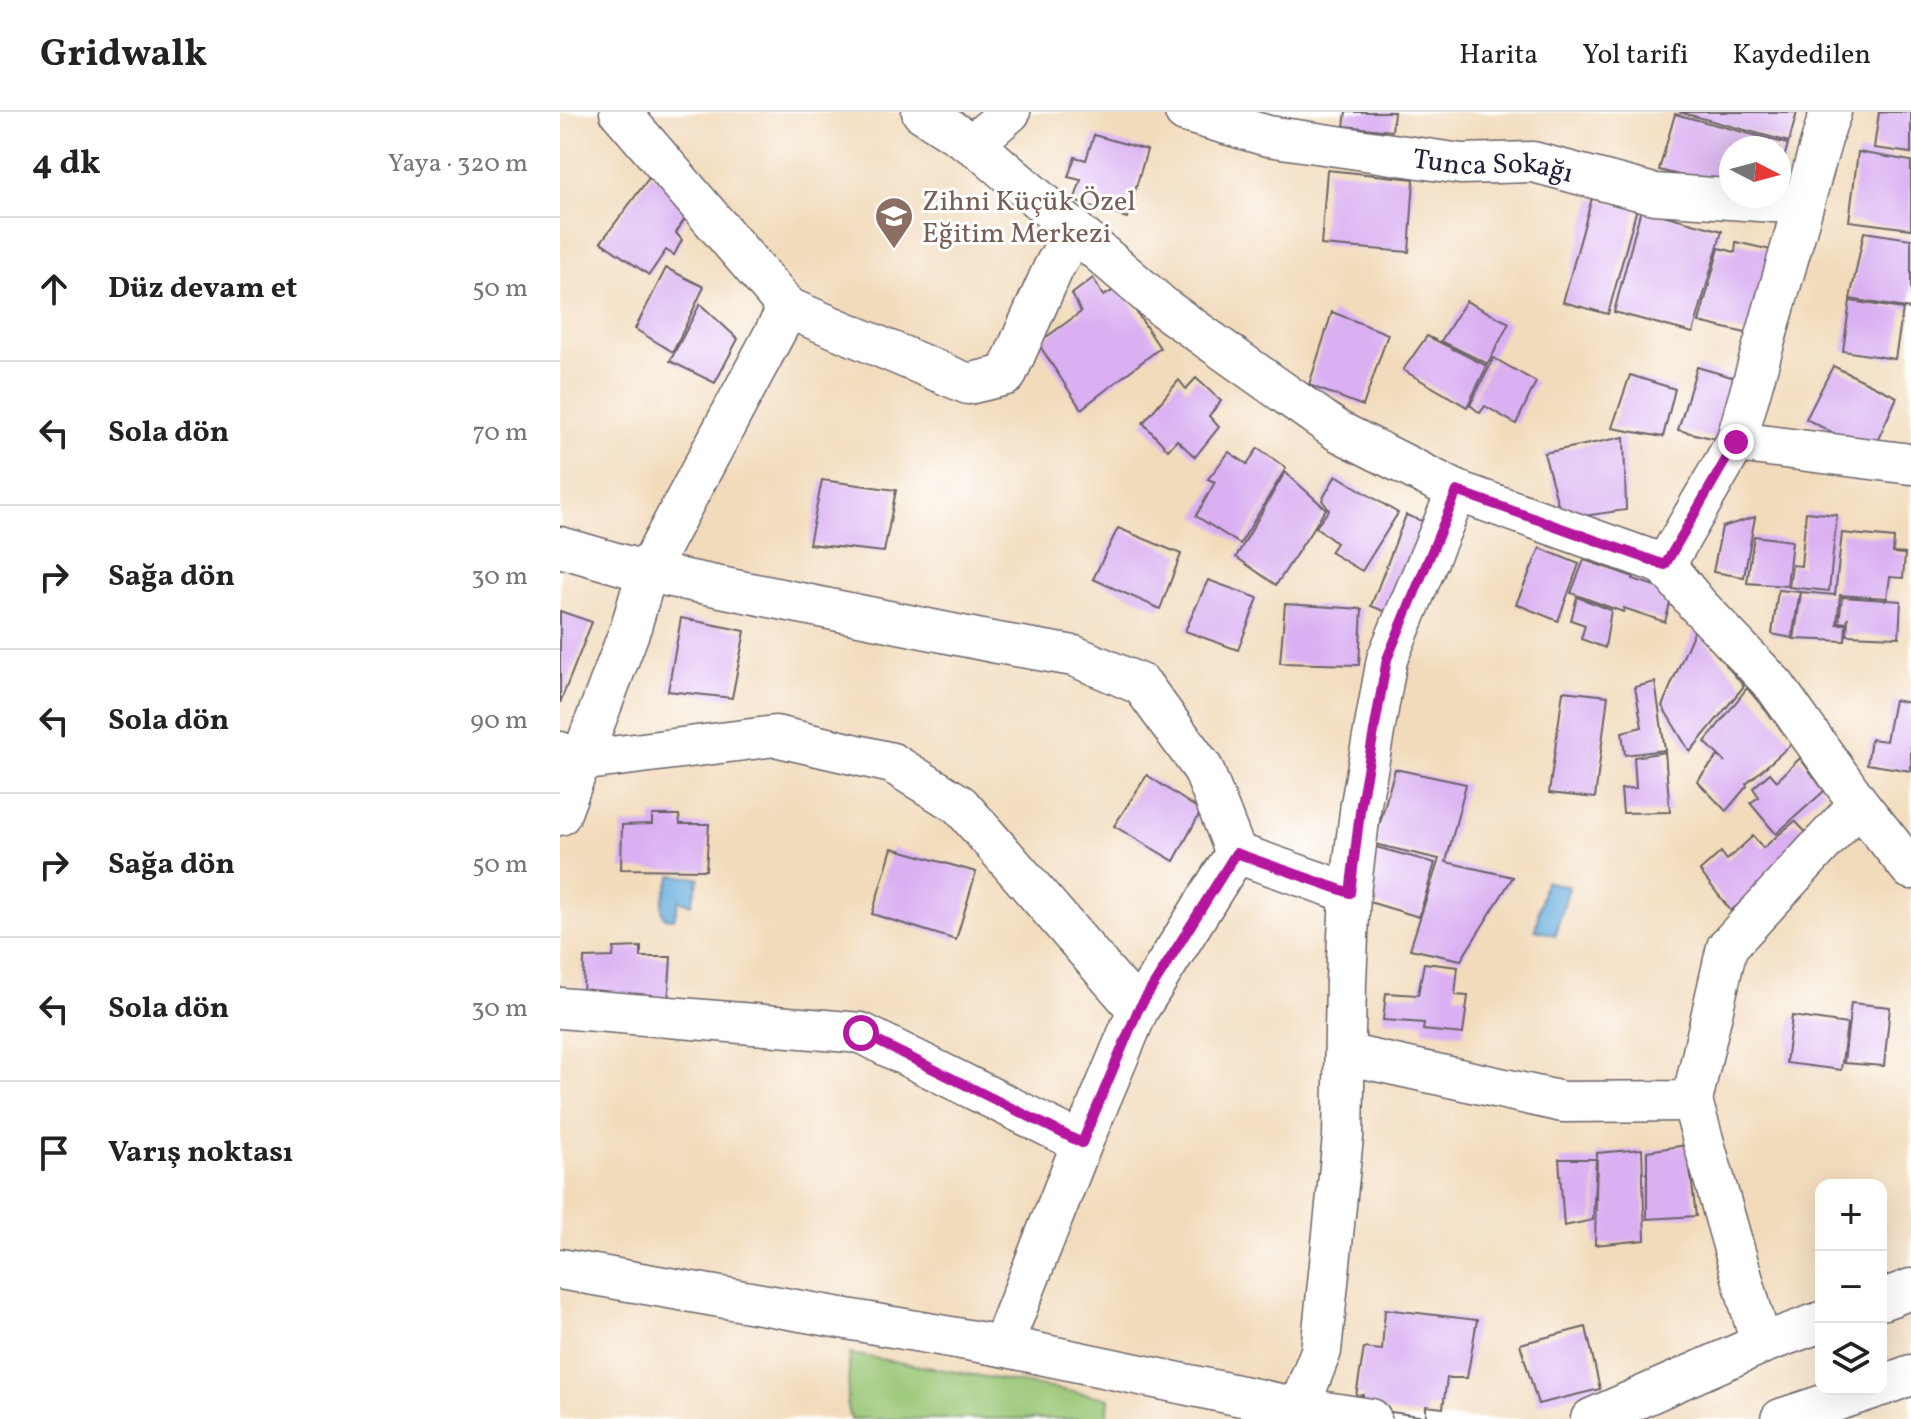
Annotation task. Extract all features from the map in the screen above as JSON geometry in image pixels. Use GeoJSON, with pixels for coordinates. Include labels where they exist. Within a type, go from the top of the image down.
{"type":"FeatureCollection","features":[{"type":"Feature","properties":{"kind":"street"},"geometry":{"type":"LineString","coordinates":[[620,112],[788,308],[968,384],[1006,375],[1053,269],[1074,230]]}},
{"type":"Feature","properties":{"kind":"street"},"geometry":{"type":"LineString","coordinates":[[922,112],[973,144],[1164,308],[1338,431],[1457,491],[1665,565],[1697,604],[1775,686],[1859,804],[1911,869]]}},
{"type":"Feature","properties":{"kind":"street"},"geometry":{"type":"LineString","coordinates":[[973,144],[1010,112]]}},
{"type":"Feature","properties":{"kind":"street","name":"Tunca Sokağı"},"geometry":{"type":"LineString","coordinates":[[1185,112],[1268,136],[1461,164],[1533,162],[1654,194],[1803,204]]}},
{"type":"Feature","properties":{"kind":"street"},"geometry":{"type":"LineString","coordinates":[[1665,565],[1736,442],[1831,112]]}},
{"type":"Feature","properties":{"kind":"street"},"geometry":{"type":"LineString","coordinates":[[560,815],[570,757],[631,627],[647,572],[788,308]]}},
{"type":"Feature","properties":{"kind":"street"},"geometry":{"type":"LineString","coordinates":[[1736,442],[1911,464]]}},
{"type":"Feature","properties":{"kind":"street"},"geometry":{"type":"LineString","coordinates":[[1299,1408],[1321,1351],[1343,1137],[1350,893],[1361,804],[1387,659],[1457,491]]}},
{"type":"Feature","properties":{"kind":"street"},"geometry":{"type":"LineString","coordinates":[[560,547],[647,572],[1074,656],[1142,685],[1203,769],[1236,853],[1350,893]]}},
{"type":"Feature","properties":{"kind":"street"},"geometry":{"type":"LineString","coordinates":[[570,757],[775,736],[892,763],[960,805],[1138,1010]]}},
{"type":"Feature","properties":{"kind":"street"},"geometry":{"type":"LineString","coordinates":[[1761,1344],[1692,1101],[1727,947],[1859,804]]}},
{"type":"Feature","properties":{"kind":"street"},"geometry":{"type":"LineString","coordinates":[[1002,1346],[1138,1010],[1236,853]]}},
{"type":"Feature","properties":{"kind":"street"},"geometry":{"type":"LineString","coordinates":[[560,1008],[861,1033],[1082,1143]]}},
{"type":"Feature","properties":{"kind":"street"},"geometry":{"type":"LineString","coordinates":[[1345,1054],[1563,1102],[1692,1101]]}},
{"type":"Feature","properties":{"kind":"street"},"geometry":{"type":"LineString","coordinates":[[560,1269],[1002,1346],[1299,1408],[1371,1419]]}},
{"type":"Feature","properties":{"kind":"street"},"geometry":{"type":"LineString","coordinates":[[1887,1298],[1911,1289]]}},
{"type":"Feature","properties":{"kind":"street"},"geometry":{"type":"LineString","coordinates":[[1591,1419],[1761,1344],[1818,1323]]}},
{"type":"Feature","properties":{"kind":"street"},"geometry":{"type":"LineString","coordinates":[[1887,1384],[1911,1375]]}},
{"type":"Feature","properties":{"kind":"street"},"geometry":{"type":"LineString","coordinates":[[1781,1419],[1854,1395]]}},
{"type":"Feature","properties":{"kind":"green space"},"geometry":{"type":"Polygon","coordinates":[[[850,1354],[1109,1398],[1107,1419],[851,1419],[847,1403],[850,1354]]]}},
{"type":"Feature","properties":{"kind":"water"},"geometry":{"type":"Polygon","coordinates":[[[672,875],[699,878],[691,905],[679,900],[674,919],[665,918],[662,908],[672,875]]]}},
{"type":"Feature","properties":{"kind":"water"},"geometry":{"type":"Polygon","coordinates":[[[1545,881],[1569,887],[1555,935],[1535,930],[1545,881]]]}},
{"type":"Feature","properties":{"kind":"building"},"geometry":{"type":"Polygon","coordinates":[[[1346,112],[1394,112],[1392,131],[1344,126],[1346,112]]]}},
{"type":"Feature","properties":{"kind":"building"},"geometry":{"type":"Polygon","coordinates":[[[1679,112],[1797,112],[1791,136],[1767,136],[1679,112]]]}},
{"type":"Feature","properties":{"kind":"building"},"geometry":{"type":"Polygon","coordinates":[[[1879,112],[1911,112],[1911,153],[1874,148],[1879,112]]]}},
{"type":"Feature","properties":{"kind":"building"},"geometry":{"type":"Polygon","coordinates":[[[1675,114],[1758,136],[1719,136],[1719,185],[1659,170],[1675,114]]]}},
{"type":"Feature","properties":{"kind":"building"},"geometry":{"type":"Polygon","coordinates":[[[1094,135],[1147,150],[1127,218],[1074,201],[1081,180],[1068,177],[1075,157],[1086,160],[1094,135]]]}},
{"type":"Feature","properties":{"kind":"building"},"geometry":{"type":"Polygon","coordinates":[[[1858,152],[1911,161],[1911,229],[1849,221],[1858,152]]]}},
{"type":"Feature","properties":{"kind":"building"},"geometry":{"type":"Polygon","coordinates":[[[1327,170],[1414,179],[1409,252],[1321,245],[1327,170]]]}},
{"type":"Feature","properties":{"kind":"building"},"geometry":{"type":"Polygon","coordinates":[[[652,174],[692,207],[676,233],[682,240],[674,255],[666,250],[649,275],[601,242],[652,174]]]}},
{"type":"Feature","properties":{"kind":"building"},"geometry":{"type":"Polygon","coordinates":[[[1592,198],[1637,208],[1608,314],[1563,302],[1592,198]]]}},
{"type":"Feature","properties":{"kind":"building"},"geometry":{"type":"Polygon","coordinates":[[[1641,209],[1722,231],[1693,333],[1614,312],[1641,209]]]}},
{"type":"Feature","properties":{"kind":"building"},"geometry":{"type":"Polygon","coordinates":[[[1864,232],[1911,239],[1911,309],[1850,299],[1864,232]]]}},
{"type":"Feature","properties":{"kind":"building"},"geometry":{"type":"Polygon","coordinates":[[[1736,242],[1771,250],[1758,336],[1699,322],[1719,248],[1735,252],[1736,242]]]}},
{"type":"Feature","properties":{"kind":"building"},"geometry":{"type":"Polygon","coordinates":[[[666,268],[704,287],[673,352],[635,329],[666,268]]]}},
{"type":"Feature","properties":{"kind":"building"},"geometry":{"type":"Polygon","coordinates":[[[1093,278],[1103,296],[1120,287],[1160,348],[1081,409],[1038,343],[1081,312],[1072,294],[1093,278]]]}},
{"type":"Feature","properties":{"kind":"building"},"geometry":{"type":"Polygon","coordinates":[[[1466,301],[1509,323],[1488,364],[1441,341],[1466,301]]]}},
{"type":"Feature","properties":{"kind":"building"},"geometry":{"type":"Polygon","coordinates":[[[1850,301],[1903,309],[1895,359],[1843,351],[1850,301]]]}},
{"type":"Feature","properties":{"kind":"building"},"geometry":{"type":"Polygon","coordinates":[[[700,304],[738,339],[715,383],[670,361],[700,304]]]}},
{"type":"Feature","properties":{"kind":"building"},"geometry":{"type":"Polygon","coordinates":[[[1332,312],[1388,334],[1363,406],[1309,385],[1332,312]]]}},
{"type":"Feature","properties":{"kind":"building"},"geometry":{"type":"Polygon","coordinates":[[[1427,336],[1487,366],[1467,407],[1403,370],[1427,336]]]}},
{"type":"Feature","properties":{"kind":"building"},"geometry":{"type":"Polygon","coordinates":[[[1494,358],[1536,382],[1516,424],[1485,406],[1480,413],[1470,405],[1494,358]]]}},
{"type":"Feature","properties":{"kind":"building"},"geometry":{"type":"Polygon","coordinates":[[[1833,366],[1897,397],[1872,453],[1806,419],[1833,366]]]}},
{"type":"Feature","properties":{"kind":"building"},"geometry":{"type":"Polygon","coordinates":[[[1697,367],[1742,380],[1724,441],[1678,430],[1697,367]]]}},
{"type":"Feature","properties":{"kind":"building"},"geometry":{"type":"Polygon","coordinates":[[[1630,375],[1675,389],[1663,437],[1612,428],[1630,375]]]}},
{"type":"Feature","properties":{"kind":"building"},"geometry":{"type":"Polygon","coordinates":[[[1196,378],[1221,401],[1209,416],[1219,427],[1195,457],[1177,440],[1168,450],[1143,423],[1179,380],[1186,389],[1196,378]]]}},
{"type":"Feature","properties":{"kind":"building"},"geometry":{"type":"Polygon","coordinates":[[[1624,437],[1626,510],[1562,519],[1544,453],[1624,437]]]}},
{"type":"Feature","properties":{"kind":"building"},"geometry":{"type":"Polygon","coordinates":[[[1258,448],[1286,468],[1240,544],[1196,516],[1215,482],[1208,479],[1229,452],[1247,464],[1258,448]]]}},
{"type":"Feature","properties":{"kind":"building"},"geometry":{"type":"Polygon","coordinates":[[[1285,472],[1326,509],[1276,585],[1236,557],[1285,472]]]}},
{"type":"Feature","properties":{"kind":"building"},"geometry":{"type":"Polygon","coordinates":[[[1336,475],[1398,513],[1362,571],[1330,552],[1336,543],[1316,527],[1329,510],[1322,500],[1336,475]]]}},
{"type":"Feature","properties":{"kind":"building"},"geometry":{"type":"Polygon","coordinates":[[[822,480],[896,490],[884,552],[809,544],[822,480]]]}},
{"type":"Feature","properties":{"kind":"building"},"geometry":{"type":"Polygon","coordinates":[[[1806,512],[1837,515],[1829,591],[1789,587],[1792,565],[1801,566],[1806,512]]]}},
{"type":"Feature","properties":{"kind":"building"},"geometry":{"type":"Polygon","coordinates":[[[1406,515],[1438,527],[1402,618],[1371,606],[1406,515]]]}},
{"type":"Feature","properties":{"kind":"building"},"geometry":{"type":"Polygon","coordinates":[[[1755,517],[1744,577],[1713,572],[1722,527],[1755,517]]]}},
{"type":"Feature","properties":{"kind":"building"},"geometry":{"type":"Polygon","coordinates":[[[1118,528],[1181,554],[1160,609],[1093,579],[1118,528]]]}},
{"type":"Feature","properties":{"kind":"building"},"geometry":{"type":"Polygon","coordinates":[[[1842,533],[1894,538],[1893,553],[1905,554],[1903,578],[1890,577],[1887,598],[1840,595],[1837,624],[1846,624],[1845,641],[1794,639],[1801,592],[1835,595],[1842,533]]]}},
{"type":"Feature","properties":{"kind":"building"},"geometry":{"type":"Polygon","coordinates":[[[1754,536],[1792,541],[1787,586],[1747,583],[1754,536]]]}},
{"type":"Feature","properties":{"kind":"building"},"geometry":{"type":"Polygon","coordinates":[[[1540,548],[1579,564],[1558,621],[1516,604],[1540,548]]]}},
{"type":"Feature","properties":{"kind":"building"},"geometry":{"type":"Polygon","coordinates":[[[1584,560],[1673,592],[1665,622],[1624,608],[1623,612],[1571,593],[1584,560]]]}},
{"type":"Feature","properties":{"kind":"building"},"geometry":{"type":"Polygon","coordinates":[[[1208,580],[1258,598],[1238,650],[1185,631],[1208,580]]]}},
{"type":"Feature","properties":{"kind":"building"},"geometry":{"type":"Polygon","coordinates":[[[1778,590],[1800,592],[1792,638],[1772,634],[1778,590]]]}},
{"type":"Feature","properties":{"kind":"building"},"geometry":{"type":"Polygon","coordinates":[[[1577,597],[1611,610],[1605,648],[1581,639],[1585,625],[1571,620],[1577,597]]]}},
{"type":"Feature","properties":{"kind":"building"},"geometry":{"type":"Polygon","coordinates":[[[1842,597],[1901,601],[1899,637],[1847,635],[1848,617],[1847,623],[1839,622],[1842,597]]]}},
{"type":"Feature","properties":{"kind":"building"},"geometry":{"type":"Polygon","coordinates":[[[1285,604],[1362,609],[1359,665],[1280,663],[1285,604]]]}},
{"type":"Feature","properties":{"kind":"building"},"geometry":{"type":"Polygon","coordinates":[[[560,611],[592,622],[560,703],[560,611]]]}},
{"type":"Feature","properties":{"kind":"building"},"geometry":{"type":"Polygon","coordinates":[[[681,618],[745,631],[732,698],[668,691],[681,618]]]}},
{"type":"Feature","properties":{"kind":"building"},"geometry":{"type":"Polygon","coordinates":[[[1695,629],[1744,686],[1690,752],[1662,706],[1695,629]]]}},
{"type":"Feature","properties":{"kind":"building"},"geometry":{"type":"Polygon","coordinates":[[[1655,682],[1665,750],[1625,755],[1622,732],[1642,727],[1635,687],[1655,682]]]}},
{"type":"Feature","properties":{"kind":"building"},"geometry":{"type":"Polygon","coordinates":[[[1747,688],[1793,743],[1746,784],[1726,811],[1697,781],[1718,756],[1725,762],[1705,742],[1747,688]]]}},
{"type":"Feature","properties":{"kind":"building"},"geometry":{"type":"Polygon","coordinates":[[[1563,691],[1608,696],[1595,798],[1549,793],[1563,691]]]}},
{"type":"Feature","properties":{"kind":"building"},"geometry":{"type":"Polygon","coordinates":[[[1894,700],[1911,703],[1911,771],[1867,764],[1871,739],[1886,741],[1894,700]]]}},
{"type":"Feature","properties":{"kind":"building"},"geometry":{"type":"Polygon","coordinates":[[[1665,752],[1670,812],[1623,813],[1621,789],[1636,788],[1634,757],[1665,752]]]}},
{"type":"Feature","properties":{"kind":"building"},"geometry":{"type":"Polygon","coordinates":[[[1800,758],[1824,791],[1776,834],[1750,803],[1759,797],[1753,788],[1770,773],[1777,781],[1800,758]]]}},
{"type":"Feature","properties":{"kind":"building"},"geometry":{"type":"Polygon","coordinates":[[[1395,769],[1466,784],[1446,862],[1513,877],[1461,960],[1410,949],[1439,859],[1374,844],[1395,769]]]}},
{"type":"Feature","properties":{"kind":"building"},"geometry":{"type":"Polygon","coordinates":[[[1147,775],[1201,811],[1174,861],[1114,826],[1147,775]]]}},
{"type":"Feature","properties":{"kind":"building"},"geometry":{"type":"Polygon","coordinates":[[[652,815],[679,815],[680,824],[709,824],[706,870],[621,869],[622,825],[652,824],[652,815]]]}},
{"type":"Feature","properties":{"kind":"building"},"geometry":{"type":"Polygon","coordinates":[[[1795,821],[1817,844],[1731,911],[1700,871],[1721,852],[1727,860],[1753,836],[1763,848],[1795,821]]]}},
{"type":"Feature","properties":{"kind":"building"},"geometry":{"type":"Polygon","coordinates":[[[1372,846],[1435,863],[1419,917],[1356,898],[1372,846]]]}},
{"type":"Feature","properties":{"kind":"building"},"geometry":{"type":"Polygon","coordinates":[[[892,848],[976,872],[956,940],[872,914],[892,848]]]}},
{"type":"Feature","properties":{"kind":"building"},"geometry":{"type":"Polygon","coordinates":[[[641,947],[641,957],[671,957],[668,1002],[583,1002],[584,958],[613,957],[614,948],[641,947]]]}},
{"type":"Feature","properties":{"kind":"building"},"geometry":{"type":"Polygon","coordinates":[[[1424,963],[1458,967],[1455,995],[1468,996],[1463,1034],[1423,1030],[1424,1023],[1383,1020],[1386,993],[1418,995],[1424,963]]]}},
{"type":"Feature","properties":{"kind":"building"},"geometry":{"type":"Polygon","coordinates":[[[1851,1003],[1890,1007],[1884,1066],[1844,1063],[1851,1003]]]}},
{"type":"Feature","properties":{"kind":"building"},"geometry":{"type":"Polygon","coordinates":[[[1792,1016],[1847,1024],[1841,1070],[1786,1063],[1792,1016]]]}},
{"type":"Feature","properties":{"kind":"building"},"geometry":{"type":"Polygon","coordinates":[[[1687,1145],[1696,1216],[1647,1219],[1647,1151],[1687,1145]]]}},
{"type":"Feature","properties":{"kind":"building"},"geometry":{"type":"Polygon","coordinates":[[[1642,1149],[1645,1240],[1595,1245],[1597,1153],[1642,1149]]]}},
{"type":"Feature","properties":{"kind":"building"},"geometry":{"type":"Polygon","coordinates":[[[1559,1159],[1596,1159],[1593,1220],[1564,1226],[1559,1159]]]}},
{"type":"Feature","properties":{"kind":"building"},"geometry":{"type":"Polygon","coordinates":[[[1385,1309],[1477,1320],[1467,1378],[1447,1378],[1443,1408],[1426,1406],[1426,1417],[1371,1409],[1362,1404],[1363,1395],[1356,1396],[1364,1348],[1382,1350],[1385,1309]]]}},
{"type":"Feature","properties":{"kind":"building"},"geometry":{"type":"Polygon","coordinates":[[[1586,1327],[1600,1389],[1538,1404],[1520,1344],[1586,1327]]]}},
{"type":"Feature","properties":{"kind":"place","name":"Zihni Küçük Özel Eğitim Merkezi"},"geometry":{"type":"Point","coordinates":[894,250]}},
{"type":"Feature","properties":{"kind":"route"},"geometry":{"type":"LineString","coordinates":[[861,1033],[1082,1143],[1138,1010],[1236,853],[1350,893],[1361,804],[1387,659],[1457,491],[1665,565],[1736,442]]}}]}
